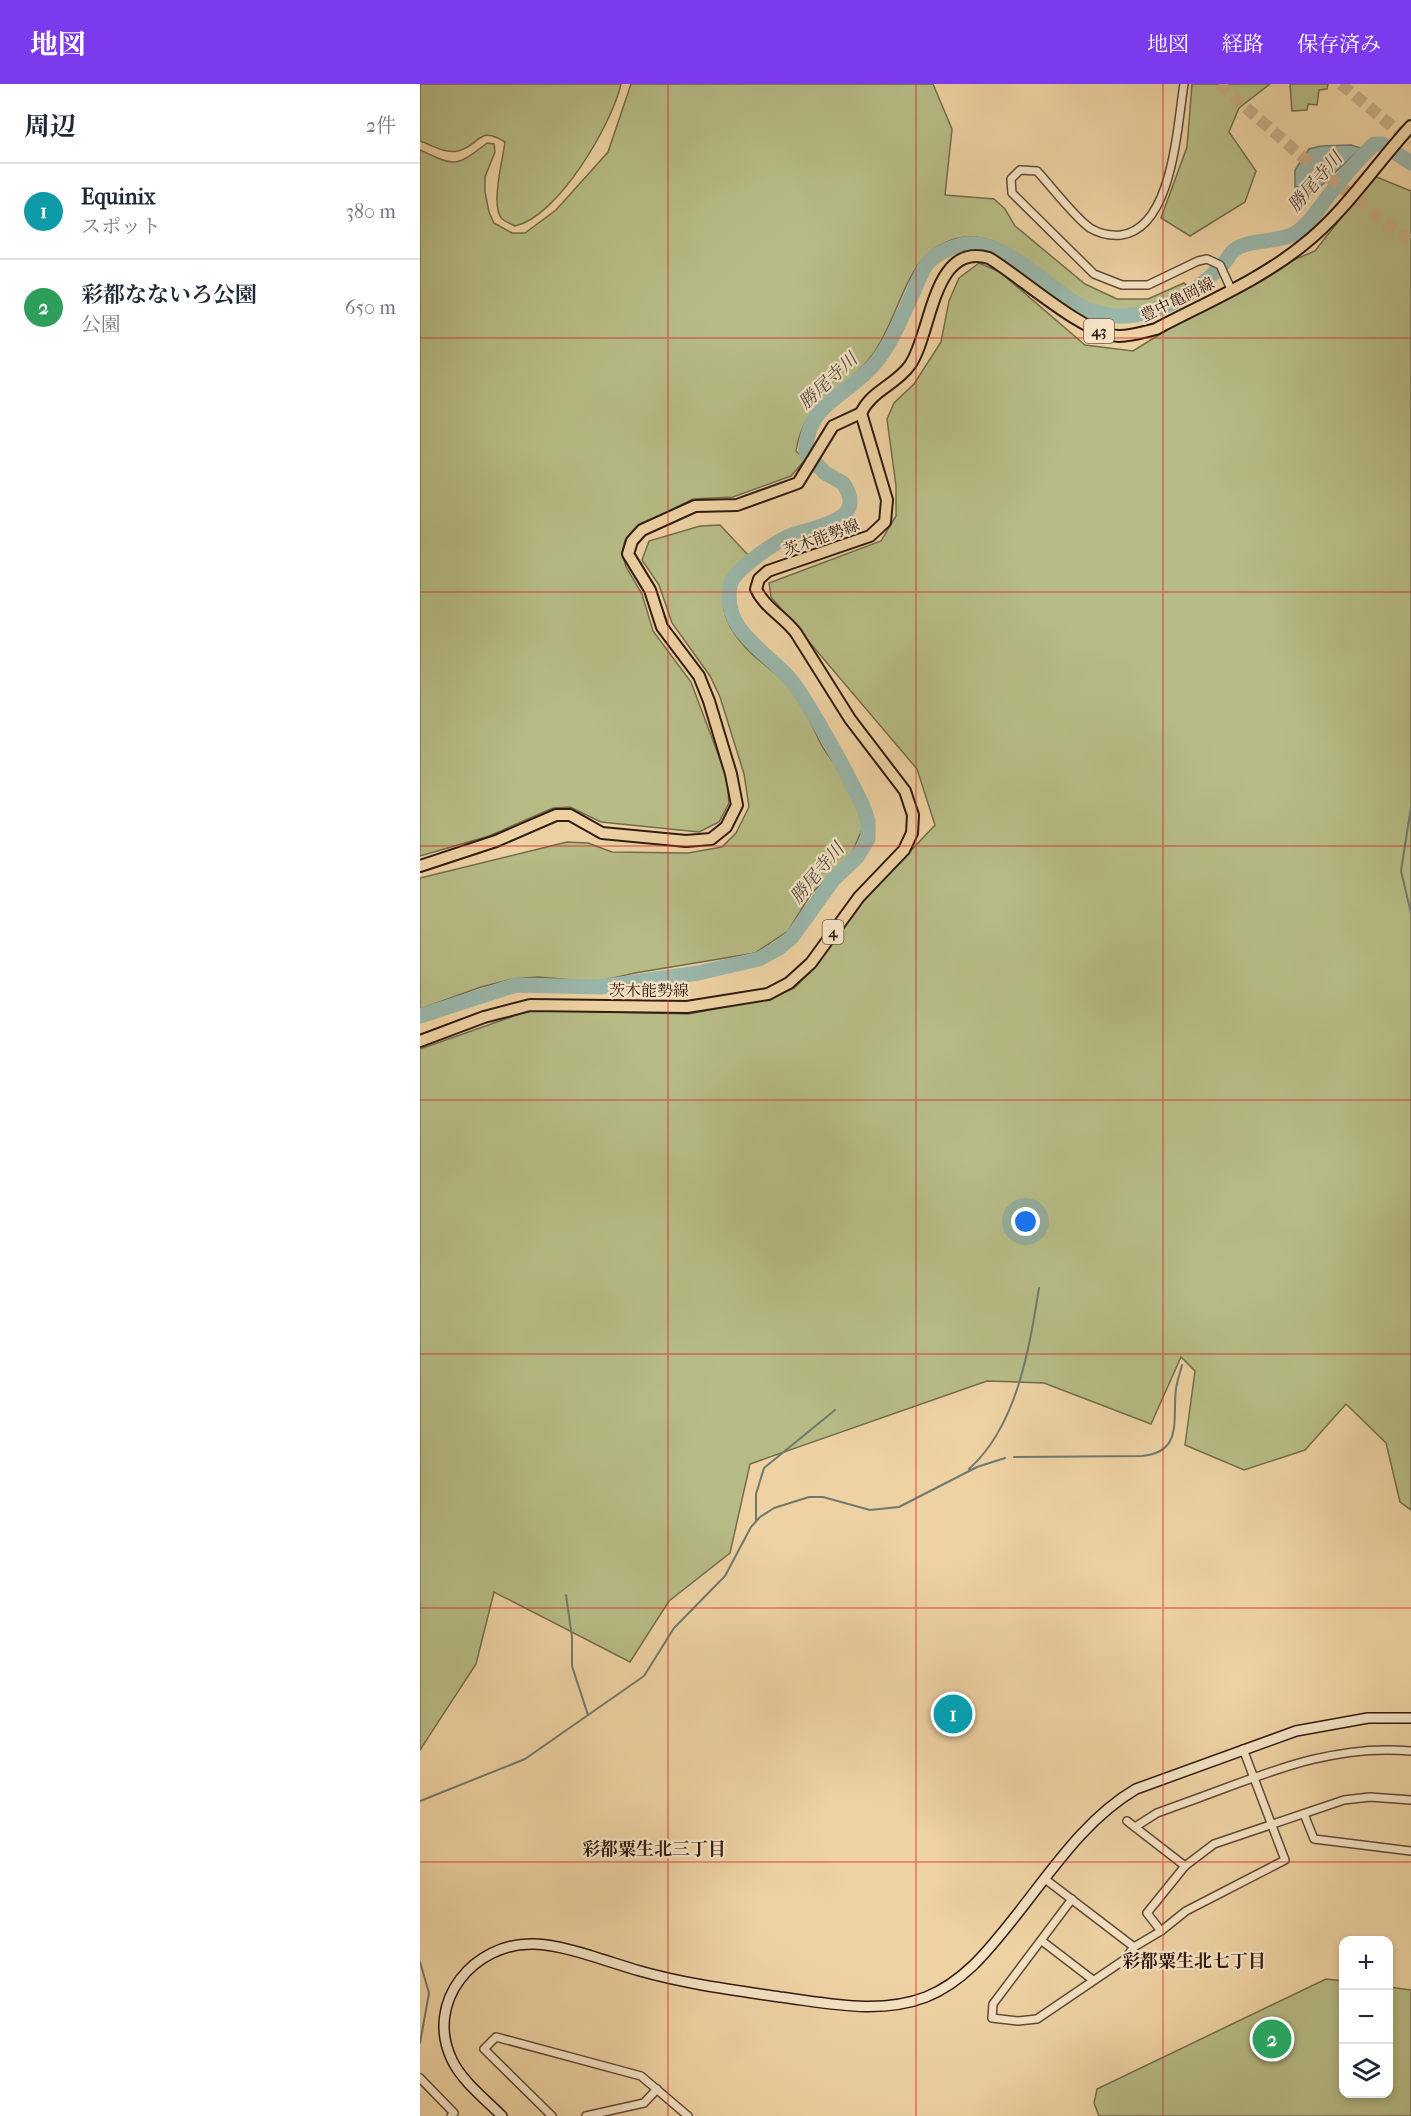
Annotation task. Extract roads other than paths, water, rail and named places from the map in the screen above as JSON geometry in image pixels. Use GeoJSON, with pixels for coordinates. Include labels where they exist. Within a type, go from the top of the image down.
{"type":"FeatureCollection","features":[{"type":"Feature","properties":{"kind":"main road","name":"豊中亀岡線"},"geometry":{"type":"LineString","coordinates":[[861,413],[872,396],[898,381],[912,363],[938,288],[949,269],[963,258],[978,254],[989,258],[1093,328],[1118,336],[1156,329],[1277,264],[1308,241],[1346,202],[1411,126]]}},
{"type":"Feature","properties":{"kind":"main road"},"geometry":{"type":"LineString","coordinates":[[420,866],[496,841],[556,815],[570,815],[602,833],[686,841],[711,839],[726,827],[737,805],[731,774],[709,701],[699,676],[662,627],[650,590],[628,554],[632,542],[642,530],[695,506],[738,505],[798,483],[833,426],[861,413]]}},
{"type":"Feature","properties":{"kind":"main road","name":"茨木能勢線"},"geometry":{"type":"LineString","coordinates":[[420,1041],[484,1017],[530,1005],[687,1007],[768,994],[789,983],[811,963],[859,897],[904,850],[912,833],[913,815],[905,791],[850,719],[787,620],[760,599],[756,590],[759,579],[768,571],[870,536],[885,522],[887,500],[861,413]]}},
{"type":"Feature","properties":{"kind":"street"},"geometry":{"type":"LineString","coordinates":[[1184,84],[1171,166],[1156,212],[1134,233],[1110,236],[1089,227],[1037,171],[1020,170],[1011,179],[1012,193],[1094,274],[1122,285],[1148,285],[1198,261],[1213,261],[1225,275],[1231,289]]}},
{"type":"Feature","properties":{"kind":"street"},"geometry":{"type":"LineString","coordinates":[[498,2115],[459,2073],[452,2061],[444,2036],[445,2015],[453,1988],[475,1962],[488,1953],[502,1948],[535,1944],[690,1983],[852,2006],[882,2007],[927,1997],[964,1976],[991,1947],[1081,1834],[1118,1799],[1157,1779],[1319,1725],[1368,1718],[1411,1718]]}},
{"type":"Feature","properties":{"kind":"street"},"geometry":{"type":"LineString","coordinates":[[1072,1899],[993,2004],[992,2018],[1018,2021],[1037,2019],[1124,1959],[1134,1947],[1161,1931],[1186,1911],[1285,1860],[1243,1749]]}},
{"type":"Feature","properties":{"kind":"street"},"geometry":{"type":"LineString","coordinates":[[1136,1827],[1157,1814],[1327,1754],[1354,1750],[1411,1751]]}},
{"type":"Feature","properties":{"kind":"street"},"geometry":{"type":"LineString","coordinates":[[1161,1931],[1147,1913],[1185,1866],[1214,1844],[1272,1822],[1344,1800],[1370,1797],[1411,1800]]}},
{"type":"Feature","properties":{"kind":"street"},"geometry":{"type":"LineString","coordinates":[[1304,1814],[1314,1839],[1411,1851]]}},
{"type":"Feature","properties":{"kind":"street"},"geometry":{"type":"LineString","coordinates":[[1127,1821],[1185,1866]]}},
{"type":"Feature","properties":{"kind":"street"},"geometry":{"type":"LineString","coordinates":[[1045,1880],[1134,1947]]}},
{"type":"Feature","properties":{"kind":"street"},"geometry":{"type":"LineString","coordinates":[[1042,1941],[1093,1980]]}},
{"type":"Feature","properties":{"kind":"street"},"geometry":{"type":"LineString","coordinates":[[552,2116],[484,2049],[496,2037],[641,2076],[688,2116]]}},
{"type":"Feature","properties":{"kind":"street"},"geometry":{"type":"LineString","coordinates":[[420,2078],[454,2113],[451,2116]]}},
{"type":"Feature","properties":{"kind":"street"},"geometry":{"type":"LineString","coordinates":[[586,2116],[644,2103],[657,2089]]}},
{"type":"Feature","properties":{"kind":"water"},"geometry":{"type":"Polygon","coordinates":[[[1351,145],[1361,148],[1306,200],[1305,186],[1295,187],[1295,170],[1309,149],[1321,146],[1351,145]]]}},
{"type":"Feature","properties":{"kind":"waterway","name":"勝尾寺川"},"geometry":{"type":"LineString","coordinates":[[420,1016],[516,985],[600,987],[698,973],[759,959],[779,948],[792,937],[833,880],[857,857],[868,839],[868,821],[863,806],[799,691],[778,666],[742,632],[729,603],[730,586],[732,580],[745,566],[772,545],[797,533],[833,522],[849,507],[849,497],[843,483],[825,473],[806,453],[808,436],[813,422],[821,411],[866,373],[883,353],[923,271],[931,260],[956,246],[981,245],[1008,255],[1072,301],[1092,311],[1112,316],[1133,315],[1173,302],[1192,291],[1209,278],[1238,248],[1290,236],[1297,232],[1310,220],[1345,175],[1374,144],[1382,144],[1411,163]]}},
{"type":"Feature","properties":{"kind":"waterway"},"geometry":{"type":"LineString","coordinates":[[1411,807],[1401,871],[1411,913]]}},
{"type":"Feature","properties":{"kind":"waterway"},"geometry":{"type":"LineString","coordinates":[[969,1469],[999,1431],[1010,1409],[1031,1336],[1039,1288]]}},
{"type":"Feature","properties":{"kind":"waterway"},"geometry":{"type":"LineString","coordinates":[[1014,1457],[1142,1456],[1155,1453],[1164,1448],[1173,1432],[1176,1389],[1182,1365]]}},
{"type":"Feature","properties":{"kind":"waterway"},"geometry":{"type":"LineString","coordinates":[[756,1520],[756,1494],[764,1468],[835,1410]]}},
{"type":"Feature","properties":{"kind":"waterway"},"geometry":{"type":"LineString","coordinates":[[420,1801],[525,1759],[644,1676],[674,1628],[725,1576],[751,1527],[760,1517],[774,1508],[809,1497],[823,1497],[870,1510],[899,1507],[977,1467],[1005,1458]]}},
{"type":"Feature","properties":{"kind":"waterway"},"geometry":{"type":"LineString","coordinates":[[566,1595],[572,1637],[572,1666],[588,1715]]}},
{"type":"Feature","properties":{"kind":"waterway"},"geometry":{"type":"LineString","coordinates":[[420,1962],[429,1993],[420,2043]]}},
{"type":"Feature","properties":{"kind":"tunnel"},"geometry":{"type":"LineString","coordinates":[[1219,84],[1299,154],[1411,242]]}},
{"type":"Feature","properties":{"kind":"tunnel"},"geometry":{"type":"LineString","coordinates":[[1341,84],[1411,142]]}},
{"type":"Feature","properties":{"kind":"place","name":"Equinix"},"geometry":{"type":"Point","coordinates":[953,1714]}},
{"type":"Feature","properties":{"kind":"place","name":"彩都なないろ公園"},"geometry":{"type":"Point","coordinates":[1272,2039]}},
{"type":"Feature","properties":{"kind":"district","name":"彩都粟生北三丁目"},"geometry":{"type":"Point","coordinates":[654,1849]}},
{"type":"Feature","properties":{"kind":"district","name":"彩都粟生北七丁目"},"geometry":{"type":"Point","coordinates":[1194,1961]}}]}
